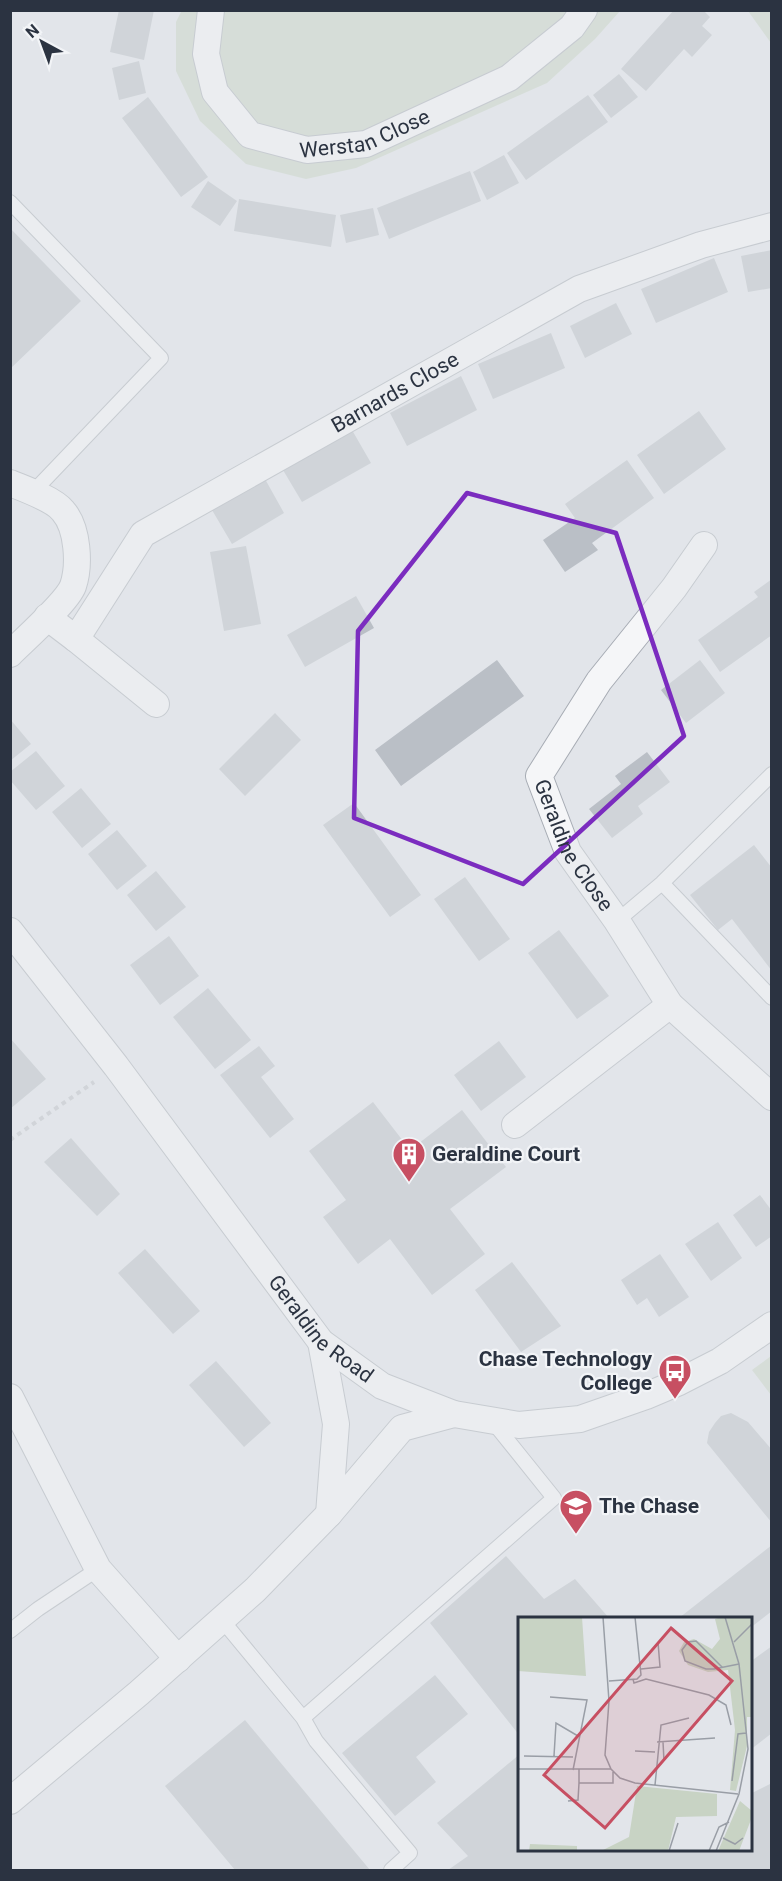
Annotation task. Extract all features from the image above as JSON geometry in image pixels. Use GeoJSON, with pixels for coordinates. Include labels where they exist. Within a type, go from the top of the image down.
{"type":"FeatureCollection","features":[{"type":"Feature","properties":{"kind":"street","name":"Werstan Close"},"geometry":{"type":"LineString","coordinates":[[211,10],[206,54],[214,92],[250,135],[307,150],[366,144],[509,78],[572,27],[584,10]]}},
{"type":"Feature","properties":{"kind":"street","name":"Barnards Close"},"geometry":{"type":"LineString","coordinates":[[76,639],[143,534],[579,290],[701,245],[771,226]]}},
{"type":"Feature","properties":{"kind":"street"},"geometry":{"type":"LineString","coordinates":[[10,654],[73,587],[78,554],[74,532],[63,510],[22,487]]}},
{"type":"Feature","properties":{"kind":"street","name":"Geraldine Close"},"geometry":{"type":"LineString","coordinates":[[704,545],[674,588],[599,681],[539,776],[568,852],[617,921],[670,1005],[771,1097]]}},
{"type":"Feature","properties":{"kind":"street"},"geometry":{"type":"LineString","coordinates":[[47,617],[156,704]]}},
{"type":"Feature","properties":{"kind":"street","name":"Geraldine Road"},"geometry":{"type":"LineString","coordinates":[[10,931],[116,1066],[321,1342],[382,1386],[454,1414],[492,1421],[519,1425],[580,1419],[679,1382],[720,1361],[771,1325]]}},
{"type":"Feature","properties":{"kind":"street"},"geometry":{"type":"LineString","coordinates":[[515,1125],[670,1005]]}},
{"type":"Feature","properties":{"kind":"street"},"geometry":{"type":"LineString","coordinates":[[321,1342],[336,1424],[329,1514]]}},
{"type":"Feature","properties":{"kind":"street"},"geometry":{"type":"LineString","coordinates":[[10,1397],[98,1569],[178,1659]]}},
{"type":"Feature","properties":{"kind":"street"},"geometry":{"type":"LineString","coordinates":[[10,1801],[178,1659],[255,1590],[329,1514],[402,1428],[454,1414]]}},
{"type":"Feature","properties":{"kind":"lane"},"geometry":{"type":"LineString","coordinates":[[10,202],[161,358],[22,487]]}},
{"type":"Feature","properties":{"kind":"lane"},"geometry":{"type":"LineString","coordinates":[[617,921],[662,883],[771,774]]}},
{"type":"Feature","properties":{"kind":"lane"},"geometry":{"type":"LineString","coordinates":[[662,883],[771,998]]}},
{"type":"Feature","properties":{"kind":"lane"},"geometry":{"type":"LineString","coordinates":[[303,1718],[554,1498],[492,1421]]}},
{"type":"Feature","properties":{"kind":"lane"},"geometry":{"type":"LineString","coordinates":[[10,1631],[38,1609],[98,1569]]}},
{"type":"Feature","properties":{"kind":"lane"},"geometry":{"type":"LineString","coordinates":[[222,1620],[303,1718],[316,1741],[410,1853],[391,1870]]}},
{"type":"Feature","properties":{"kind":"path"},"geometry":{"type":"LineString","coordinates":[[10,1140],[116,1066]]}},
{"type":"Feature","properties":{"kind":"highlighted area"},"geometry":{"type":"Polygon","coordinates":[[[467,493],[616,533],[684,736],[523,884],[354,818],[358,631],[467,493]]]}},
{"type":"Feature","properties":{"kind":"green space"},"geometry":{"type":"Polygon","coordinates":[[[182,10],[620,11],[595,39],[547,83],[356,168],[306,179],[246,164],[200,121],[176,71],[176,22],[182,10]]]}},
{"type":"Feature","properties":{"kind":"green space"},"geometry":{"type":"Polygon","coordinates":[[[748,11],[771,11],[771,43],[748,11]]]}},
{"type":"Feature","properties":{"kind":"green space"},"geometry":{"type":"Polygon","coordinates":[[[771,1356],[771,1395],[752,1370],[771,1356]]]}},
{"type":"Feature","properties":{"kind":"building"},"geometry":{"type":"Polygon","coordinates":[[[119,10],[154,10],[144,60],[110,52],[119,10]]]}},
{"type":"Feature","properties":{"kind":"building"},"geometry":{"type":"Polygon","coordinates":[[[674,10],[703,10],[710,17],[702,26],[712,35],[692,57],[684,49],[646,91],[621,69],[674,10]]]}},
{"type":"Feature","properties":{"kind":"building"},"geometry":{"type":"Polygon","coordinates":[[[139,61],[146,93],[119,100],[112,68],[139,61]]]}},
{"type":"Feature","properties":{"kind":"building"},"geometry":{"type":"Polygon","coordinates":[[[619,74],[638,97],[611,118],[593,95],[619,74]]]}},
{"type":"Feature","properties":{"kind":"building"},"geometry":{"type":"Polygon","coordinates":[[[588,95],[608,122],[526,180],[507,153],[588,95]]]}},
{"type":"Feature","properties":{"kind":"building"},"geometry":{"type":"Polygon","coordinates":[[[148,97],[208,177],[181,197],[122,118],[148,97]]]}},
{"type":"Feature","properties":{"kind":"building"},"geometry":{"type":"Polygon","coordinates":[[[504,155],[519,183],[487,200],[473,172],[504,155]]]}},
{"type":"Feature","properties":{"kind":"building"},"geometry":{"type":"Polygon","coordinates":[[[470,171],[481,201],[389,239],[377,208],[470,171]]]}},
{"type":"Feature","properties":{"kind":"building"},"geometry":{"type":"Polygon","coordinates":[[[208,181],[237,201],[220,226],[191,207],[208,181]]]}},
{"type":"Feature","properties":{"kind":"building"},"geometry":{"type":"Polygon","coordinates":[[[239,199],[336,215],[331,247],[234,231],[239,199]]]}},
{"type":"Feature","properties":{"kind":"building"},"geometry":{"type":"Polygon","coordinates":[[[373,208],[379,235],[346,243],[340,215],[373,208]]]}},
{"type":"Feature","properties":{"kind":"building"},"geometry":{"type":"Polygon","coordinates":[[[10,228],[81,301],[10,369],[11,293],[10,228]]]}},
{"type":"Feature","properties":{"kind":"building"},"geometry":{"type":"Polygon","coordinates":[[[772,250],[772,288],[748,292],[741,256],[772,250]]]}},
{"type":"Feature","properties":{"kind":"building"},"geometry":{"type":"Polygon","coordinates":[[[714,258],[728,292],[656,323],[641,289],[714,258]]]}},
{"type":"Feature","properties":{"kind":"building"},"geometry":{"type":"Polygon","coordinates":[[[616,303],[632,334],[585,358],[570,326],[616,303]]]}},
{"type":"Feature","properties":{"kind":"building"},"geometry":{"type":"Polygon","coordinates":[[[551,333],[565,368],[493,399],[478,364],[551,333]]]}},
{"type":"Feature","properties":{"kind":"building"},"geometry":{"type":"Polygon","coordinates":[[[461,376],[477,410],[407,446],[390,413],[461,376]]]}},
{"type":"Feature","properties":{"kind":"building"},"geometry":{"type":"Polygon","coordinates":[[[699,411],[726,449],[664,494],[637,455],[699,411]]]}},
{"type":"Feature","properties":{"kind":"building"},"geometry":{"type":"Polygon","coordinates":[[[352,430],[371,463],[302,502],[283,470],[352,430]]]}},
{"type":"Feature","properties":{"kind":"building"},"geometry":{"type":"Polygon","coordinates":[[[627,460],[654,498],[592,543],[598,550],[565,572],[543,540],[575,518],[565,504],[627,460]]]}},
{"type":"Feature","properties":{"kind":"building"},"geometry":{"type":"Polygon","coordinates":[[[265,479],[284,513],[232,544],[212,510],[265,479]]]}},
{"type":"Feature","properties":{"kind":"building"},"geometry":{"type":"Polygon","coordinates":[[[246,546],[261,624],[224,631],[210,552],[246,546]]]}},
{"type":"Feature","properties":{"kind":"building"},"geometry":{"type":"Polygon","coordinates":[[[772,579],[772,635],[720,672],[698,640],[758,597],[754,592],[772,579]]]}},
{"type":"Feature","properties":{"kind":"building"},"geometry":{"type":"Polygon","coordinates":[[[356,596],[374,628],[305,667],[287,635],[356,596]]]}},
{"type":"Feature","properties":{"kind":"building"},"geometry":{"type":"Polygon","coordinates":[[[497,660],[524,696],[401,786],[375,750],[497,660]]]}},
{"type":"Feature","properties":{"kind":"building"},"geometry":{"type":"Polygon","coordinates":[[[700,660],[725,693],[686,723],[661,690],[700,660]]]}},
{"type":"Feature","properties":{"kind":"building"},"geometry":{"type":"Polygon","coordinates":[[[275,713],[301,740],[245,796],[219,769],[275,713]]]}},
{"type":"Feature","properties":{"kind":"building"},"geometry":{"type":"Polygon","coordinates":[[[10,719],[31,744],[10,761],[10,719]]]}},
{"type":"Feature","properties":{"kind":"building"},"geometry":{"type":"Polygon","coordinates":[[[36,751],[65,786],[36,810],[10,780],[10,772],[36,751]]]}},
{"type":"Feature","properties":{"kind":"building"},"geometry":{"type":"Polygon","coordinates":[[[647,752],[670,782],[638,806],[643,814],[612,838],[589,809],[621,784],[615,776],[647,752]]]}},
{"type":"Feature","properties":{"kind":"building"},"geometry":{"type":"Polygon","coordinates":[[[81,788],[111,824],[82,848],[52,812],[81,788]]]}},
{"type":"Feature","properties":{"kind":"building"},"geometry":{"type":"Polygon","coordinates":[[[354,803],[421,895],[390,917],[323,825],[354,803]]]}},
{"type":"Feature","properties":{"kind":"building"},"geometry":{"type":"Polygon","coordinates":[[[117,830],[147,866],[117,890],[88,854],[117,830]]]}},
{"type":"Feature","properties":{"kind":"building"},"geometry":{"type":"Polygon","coordinates":[[[754,845],[772,868],[772,971],[732,919],[718,930],[690,895],[754,845]]]}},
{"type":"Feature","properties":{"kind":"building"},"geometry":{"type":"Polygon","coordinates":[[[156,871],[186,907],[156,931],[127,895],[156,871]]]}},
{"type":"Feature","properties":{"kind":"building"},"geometry":{"type":"Polygon","coordinates":[[[465,877],[510,939],[479,961],[434,899],[465,877]]]}},
{"type":"Feature","properties":{"kind":"building"},"geometry":{"type":"Polygon","coordinates":[[[559,930],[609,996],[577,1019],[528,953],[559,930]]]}},
{"type":"Feature","properties":{"kind":"building"},"geometry":{"type":"Polygon","coordinates":[[[169,936],[199,976],[160,1005],[130,965],[169,936]]]}},
{"type":"Feature","properties":{"kind":"building"},"geometry":{"type":"Polygon","coordinates":[[[208,988],[251,1040],[215,1069],[173,1017],[208,988]]]}},
{"type":"Feature","properties":{"kind":"building"},"geometry":{"type":"Polygon","coordinates":[[[10,1038],[46,1079],[10,1109],[10,1038]]]}},
{"type":"Feature","properties":{"kind":"building"},"geometry":{"type":"Polygon","coordinates":[[[499,1041],[526,1077],[481,1111],[454,1075],[499,1041]]]}},
{"type":"Feature","properties":{"kind":"building"},"geometry":{"type":"Polygon","coordinates":[[[259,1046],[275,1066],[261,1077],[294,1119],[270,1138],[220,1075],[259,1046]]]}},
{"type":"Feature","properties":{"kind":"building","name":"Geraldine Court"},"geometry":{"type":"Polygon","coordinates":[[[373,1102],[410,1150],[462,1110],[506,1167],[450,1209],[485,1254],[432,1295],[390,1239],[358,1264],[323,1217],[346,1200],[309,1151],[373,1102]]]}},
{"type":"Feature","properties":{"kind":"building"},"geometry":{"type":"Polygon","coordinates":[[[71,1138],[120,1194],[97,1216],[44,1162],[71,1138]]]}},
{"type":"Feature","properties":{"kind":"building"},"geometry":{"type":"Polygon","coordinates":[[[760,1195],[772,1211],[772,1236],[756,1247],[733,1215],[760,1195]]]}},
{"type":"Feature","properties":{"kind":"building"},"geometry":{"type":"Polygon","coordinates":[[[718,1222],[742,1258],[711,1281],[685,1244],[718,1222]]]}},
{"type":"Feature","properties":{"kind":"building"},"geometry":{"type":"Polygon","coordinates":[[[145,1249],[200,1311],[173,1334],[118,1273],[145,1249]]]}},
{"type":"Feature","properties":{"kind":"building"},"geometry":{"type":"Polygon","coordinates":[[[660,1254],[689,1297],[659,1317],[647,1298],[637,1305],[621,1280],[660,1254]]]}},
{"type":"Feature","properties":{"kind":"building"},"geometry":{"type":"Polygon","coordinates":[[[512,1262],[561,1326],[521,1352],[475,1290],[512,1262]]]}},
{"type":"Feature","properties":{"kind":"building"},"geometry":{"type":"Polygon","coordinates":[[[216,1361],[271,1423],[244,1447],[189,1385],[216,1361]]]}},
{"type":"Feature","properties":{"kind":"building"},"geometry":{"type":"Polygon","coordinates":[[[731,1413],[748,1422],[772,1450],[772,1523],[707,1443],[709,1432],[715,1423],[721,1416],[731,1413]]]}},
{"type":"Feature","properties":{"kind":"building"},"geometry":{"type":"Polygon","coordinates":[[[772,1545],[772,1611],[752,1626],[752,1617],[680,1617],[772,1545]]]}},
{"type":"Feature","properties":{"kind":"building"},"geometry":{"type":"Polygon","coordinates":[[[506,1556],[544,1599],[575,1579],[608,1617],[518,1617],[518,1733],[430,1623],[506,1556]]]}},
{"type":"Feature","properties":{"kind":"building"},"geometry":{"type":"Polygon","coordinates":[[[772,1646],[772,1733],[752,1748],[752,1661],[772,1646]]]}},
{"type":"Feature","properties":{"kind":"building"},"geometry":{"type":"Polygon","coordinates":[[[435,1675],[468,1714],[416,1757],[436,1782],[395,1816],[342,1753],[435,1675]]]}},
{"type":"Feature","properties":{"kind":"building"},"geometry":{"type":"Polygon","coordinates":[[[245,1720],[370,1870],[235,1870],[165,1786],[245,1720]]]}},
{"type":"Feature","properties":{"kind":"building"},"geometry":{"type":"Polygon","coordinates":[[[518,1756],[518,1851],[752,1851],[752,1793],[772,1783],[772,1870],[448,1870],[468,1856],[437,1823],[518,1756]]]}},
{"type":"Feature","properties":{"kind":"place","name":"Geraldine Court"},"geometry":{"type":"Point","coordinates":[409,1183]}},
{"type":"Feature","properties":{"kind":"place","name":"Chase Technology College"},"geometry":{"type":"Point","coordinates":[675,1400]}},
{"type":"Feature","properties":{"kind":"place","name":"The Chase"},"geometry":{"type":"Point","coordinates":[576,1535]}}]}
